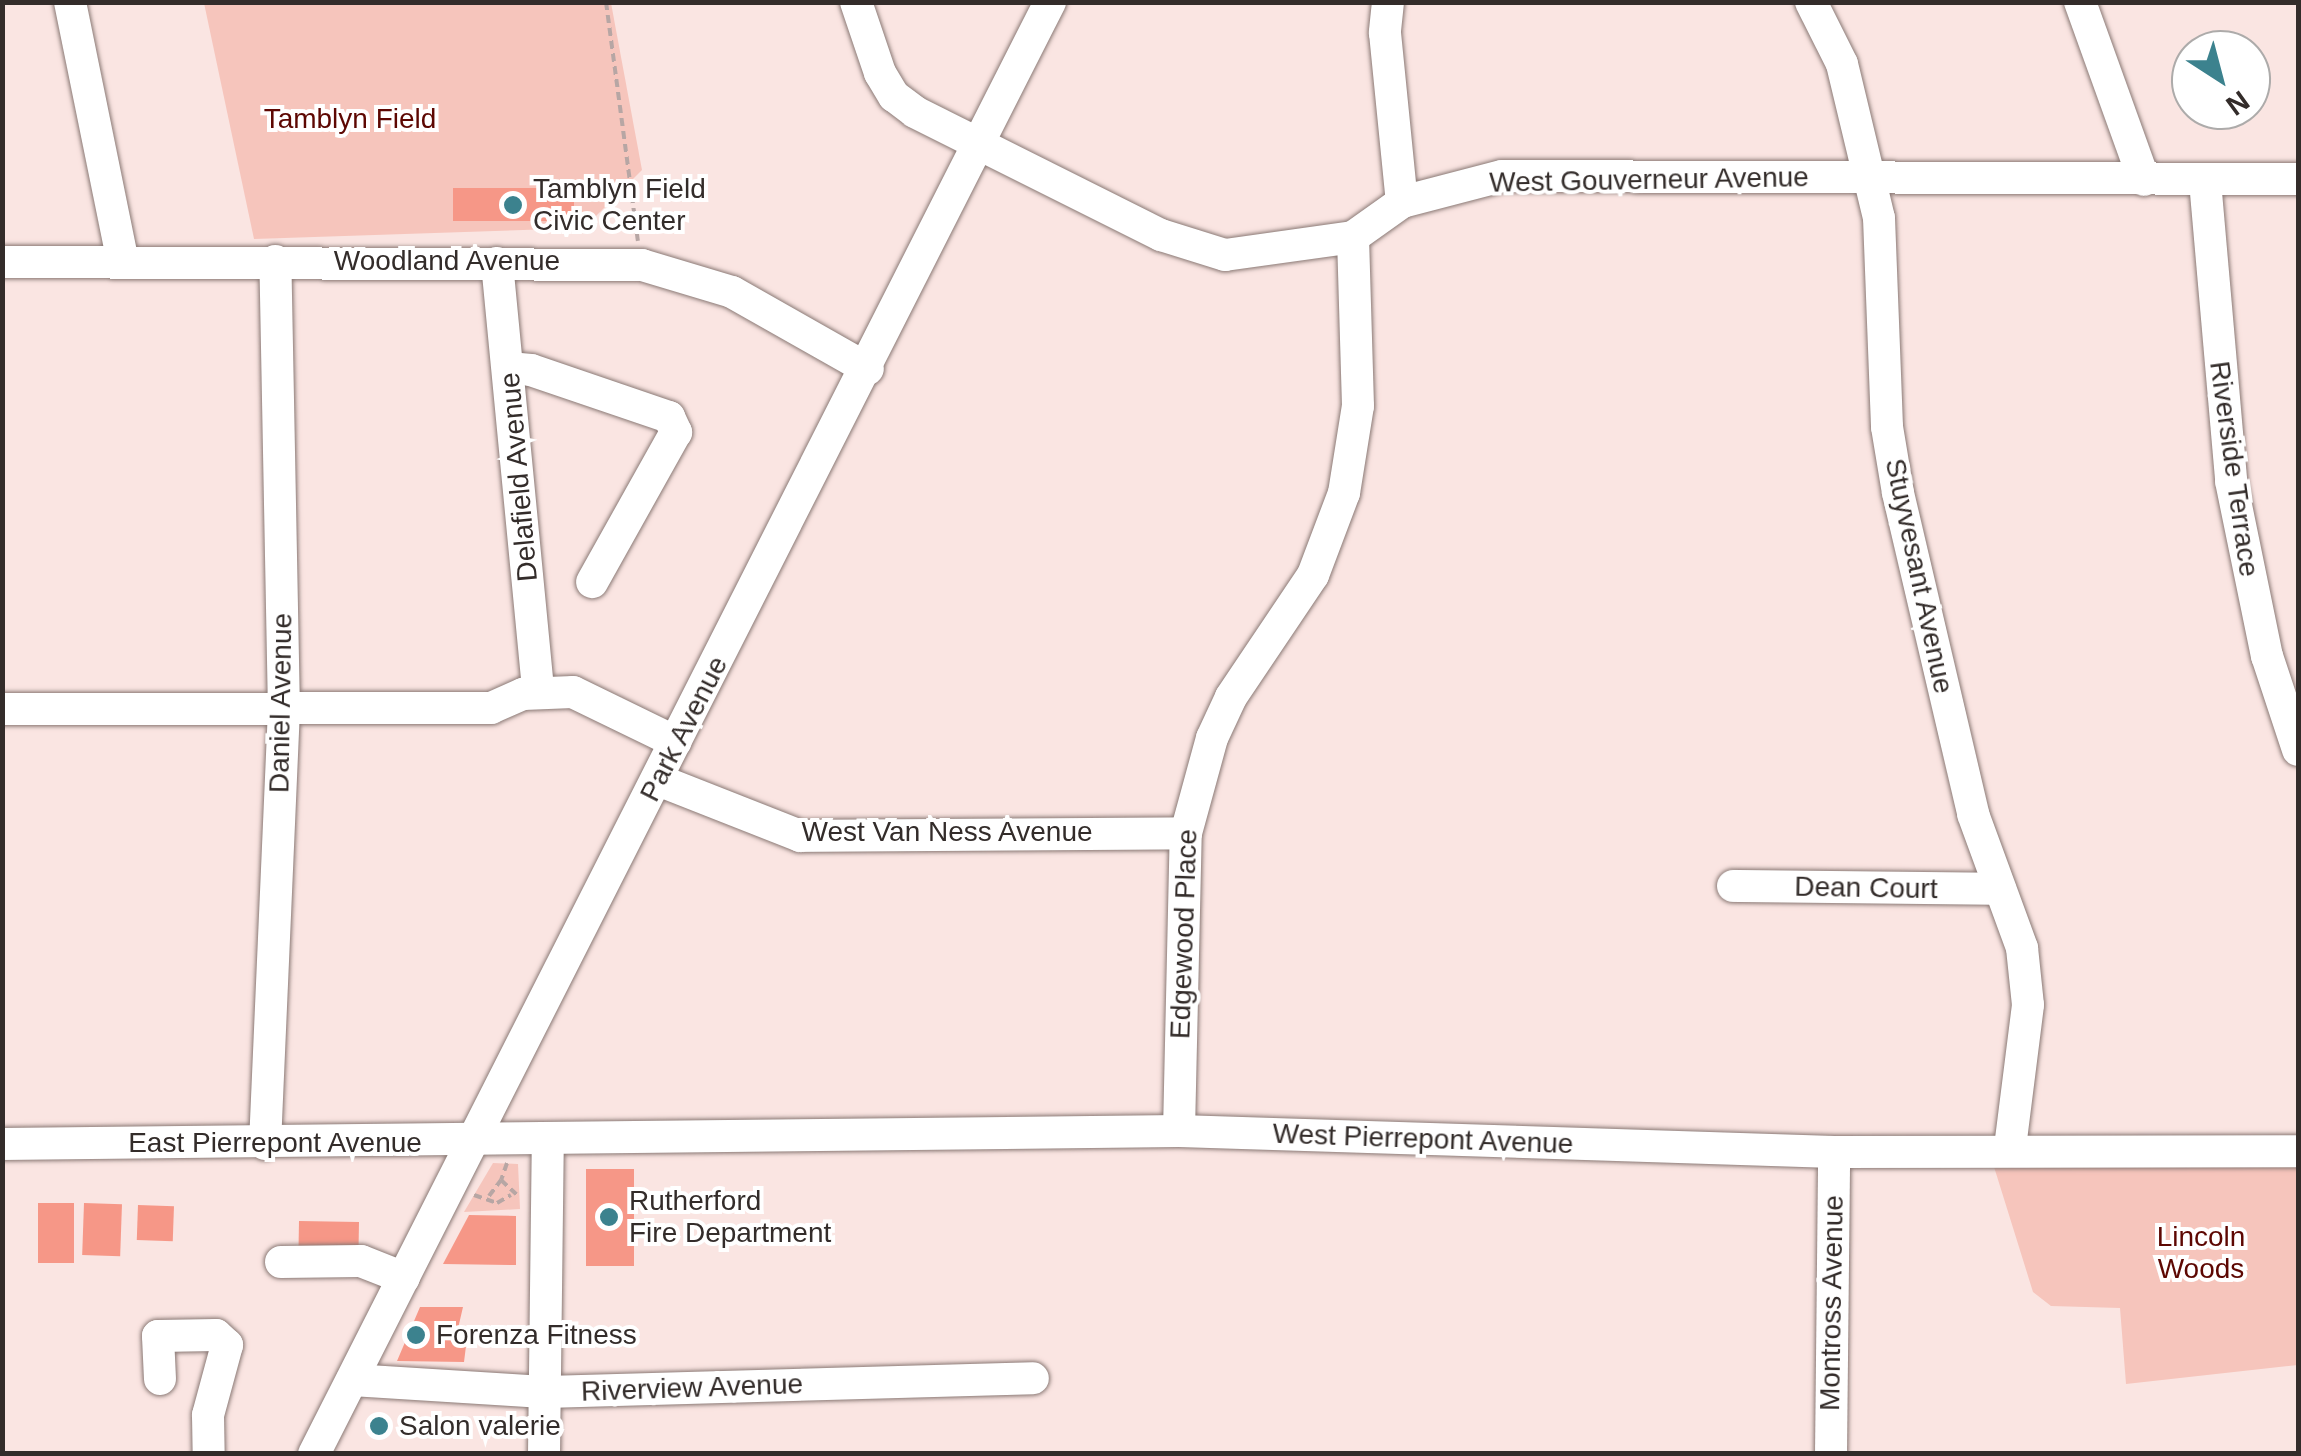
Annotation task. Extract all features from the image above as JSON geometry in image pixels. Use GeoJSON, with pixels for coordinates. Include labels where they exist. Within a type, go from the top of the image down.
{"type":"FeatureCollection","features":[{"type":"Feature","properties":{"kind":"street"},"geometry":{"type":"LineString","coordinates":[[70,2],[123,262]]}},
{"type":"Feature","properties":{"kind":"street","name":"West Gouverneur Avenue"},"geometry":{"type":"LineString","coordinates":[[856,2],[870,52],[894,96],[981,145],[1189,248],[1250,256],[1353,238],[1402,202],[1502,176],[2298,179]]}},
{"type":"Feature","properties":{"kind":"street","name":"Park Avenue"},"geometry":{"type":"LineString","coordinates":[[314,1454],[868,369],[1050,2]]}},
{"type":"Feature","properties":{"kind":"street"},"geometry":{"type":"LineString","coordinates":[[1388,2],[1385,33],[1402,202]]}},
{"type":"Feature","properties":{"kind":"street","name":"Stuyvesant Avenue"},"geometry":{"type":"LineString","coordinates":[[1811,2],[1842,64],[1878,218],[1887,427],[1898,494],[1958,756],[2017,930],[2028,990],[2010,1148]]}},
{"type":"Feature","properties":{"kind":"street"},"geometry":{"type":"LineString","coordinates":[[2080,2],[2144,180]]}},
{"type":"Feature","properties":{"kind":"street","name":"Riverside Terrace"},"geometry":{"type":"LineString","coordinates":[[2205,181],[2231,481],[2267,656],[2298,750]]}},
{"type":"Feature","properties":{"kind":"street","name":"Edgewood Place"},"geometry":{"type":"LineString","coordinates":[[1179,1131],[1186,833],[1212,738],[1231,697],[1313,576],[1344,493],[1358,406],[1353,238]]}},
{"type":"Feature","properties":{"kind":"street","name":"Woodland Avenue"},"geometry":{"type":"LineString","coordinates":[[2,262],[275,260],[642,265],[732,292],[868,369]]}},
{"type":"Feature","properties":{"kind":"street","name":"Daniel Avenue"},"geometry":{"type":"LineString","coordinates":[[265,1144],[284,712],[275,260]]}},
{"type":"Feature","properties":{"kind":"street","name":"Delafield Avenue"},"geometry":{"type":"LineString","coordinates":[[497,263],[538,692]]}},
{"type":"Feature","properties":{"kind":"street"},"geometry":{"type":"LineString","coordinates":[[509,368],[531,370],[669,417],[676,432],[592,582]]}},
{"type":"Feature","properties":{"kind":"street"},"geometry":{"type":"LineString","coordinates":[[2,710],[284,712],[492,708],[538,692],[573,692],[676,742]]}},
{"type":"Feature","properties":{"kind":"street","name":"West Van Ness Avenue"},"geometry":{"type":"LineString","coordinates":[[658,780],[800,836],[1186,833]]}},
{"type":"Feature","properties":{"kind":"street","name":"Dean Court"},"geometry":{"type":"LineString","coordinates":[[1733,886],[2000,889]]}},
{"type":"Feature","properties":{"kind":"street","name":"West Pierrepont Avenue"},"geometry":{"type":"LineString","coordinates":[[548,1139],[1179,1131],[1834,1152],[2010,1148],[2298,1151]]}},
{"type":"Feature","properties":{"kind":"street"},"geometry":{"type":"LineString","coordinates":[[544,1454],[548,1139]]}},
{"type":"Feature","properties":{"kind":"street","name":"East Pierrepont Avenue"},"geometry":{"type":"LineString","coordinates":[[2,1144],[548,1139]]}},
{"type":"Feature","properties":{"kind":"street","name":"Montross Avenue"},"geometry":{"type":"LineString","coordinates":[[1830,1454],[1834,1152]]}},
{"type":"Feature","properties":{"kind":"street"},"geometry":{"type":"LineString","coordinates":[[280,1262],[361,1261],[404,1278]]}},
{"type":"Feature","properties":{"kind":"street"},"geometry":{"type":"LineString","coordinates":[[160,1379],[158,1336],[216,1335],[226,1345],[208,1416],[209,1454]]}},
{"type":"Feature","properties":{"kind":"street","name":"Riverview Avenue"},"geometry":{"type":"LineString","coordinates":[[352,1380],[544,1392],[1033,1378]]}},
{"type":"Feature","properties":{"kind":"path"},"geometry":{"type":"LineString","coordinates":[[606,2],[642,265]]}},
{"type":"Feature","properties":{"kind":"path"},"geometry":{"type":"LineString","coordinates":[[490,1196],[507,1163]]}},
{"type":"Feature","properties":{"kind":"path"},"geometry":{"type":"LineString","coordinates":[[500,1180],[511,1195]]}},
{"type":"Feature","properties":{"kind":"path"},"geometry":{"type":"LineString","coordinates":[[474,1195],[490,1196],[498,1204],[511,1195],[526,1196]]}},
{"type":"Feature","properties":{"kind":"green space","name":"Tamblyn Field"},"geometry":{"type":"Polygon","coordinates":[[[204,3],[611,3],[642,170],[584,228],[254,239],[204,3]]]}},
{"type":"Feature","properties":{"kind":"green space","name":"Lincoln Woods"},"geometry":{"type":"Polygon","coordinates":[[[1990,1154],[2298,1160],[2298,1365],[2126,1384],[2120,1308],[2051,1306],[2033,1292],[1990,1154]]]}},
{"type":"Feature","properties":{"kind":"green space"},"geometry":{"type":"Polygon","coordinates":[[[493,1163],[518,1164],[520,1209],[464,1212],[493,1163]]]}},
{"type":"Feature","properties":{"kind":"building","name":"Tamblyn Field Civic Center"},"geometry":{"type":"Polygon","coordinates":[[[453,188],[574,188],[574,221],[453,221],[453,188]]]}},
{"type":"Feature","properties":{"kind":"building","name":"Rutherford Fire Department"},"geometry":{"type":"Polygon","coordinates":[[[586,1169],[634,1169],[634,1266],[586,1266],[586,1169]]]}},
{"type":"Feature","properties":{"kind":"building"},"geometry":{"type":"Polygon","coordinates":[[[38,1203],[74,1203],[74,1263],[38,1263],[38,1203]]]}},
{"type":"Feature","properties":{"kind":"building"},"geometry":{"type":"Polygon","coordinates":[[[84,1203],[122,1204],[120,1256],[82,1255],[84,1203]]]}},
{"type":"Feature","properties":{"kind":"building"},"geometry":{"type":"Polygon","coordinates":[[[138,1205],[174,1206],[173,1241],[137,1240],[138,1205]]]}},
{"type":"Feature","properties":{"kind":"building"},"geometry":{"type":"Polygon","coordinates":[[[469,1215],[516,1216],[516,1265],[443,1264],[469,1215]]]}},
{"type":"Feature","properties":{"kind":"building"},"geometry":{"type":"Polygon","coordinates":[[[299,1221],[359,1222],[359,1250],[299,1249],[299,1221]]]}},
{"type":"Feature","properties":{"kind":"building"},"geometry":{"type":"Polygon","coordinates":[[[420,1307],[463,1307],[456,1337],[467,1338],[464,1362],[397,1361],[420,1307]]]}},
{"type":"Feature","properties":{"kind":"place","name":"Tamblyn Field Civic Center"},"geometry":{"type":"Point","coordinates":[513,205]}},
{"type":"Feature","properties":{"kind":"place","name":"Rutherford Fire Department"},"geometry":{"type":"Point","coordinates":[609,1217]}},
{"type":"Feature","properties":{"kind":"place","name":"Forenza Fitness"},"geometry":{"type":"Point","coordinates":[416,1335]}},
{"type":"Feature","properties":{"kind":"place","name":"Salon valerie"},"geometry":{"type":"Point","coordinates":[379,1426]}}]}
